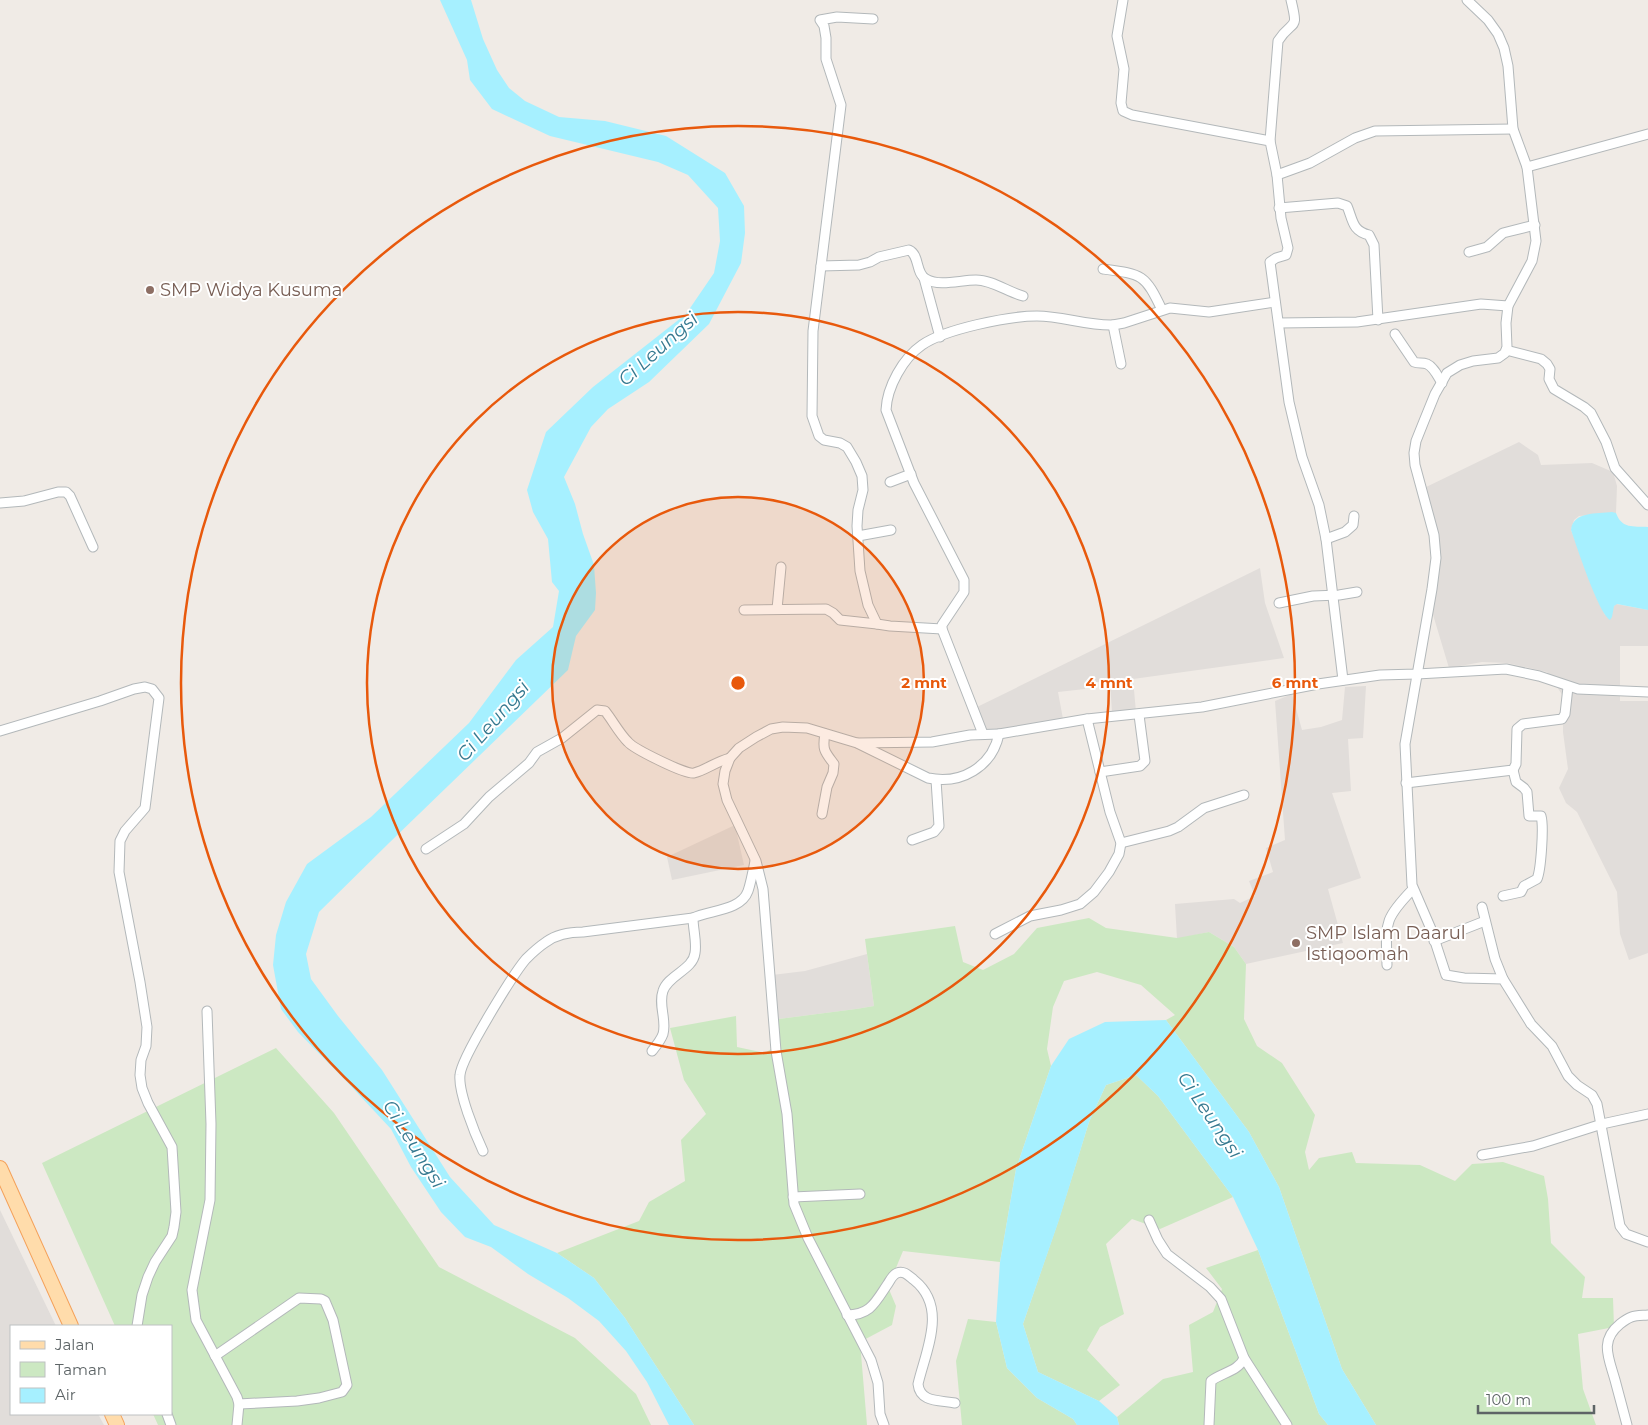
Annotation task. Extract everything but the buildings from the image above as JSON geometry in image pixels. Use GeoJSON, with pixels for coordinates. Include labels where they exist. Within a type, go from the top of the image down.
{"type":"FeatureCollection","features":[{"type":"Feature","properties":{"kind":"main road"},"geometry":{"type":"LineString","coordinates":[[0,1168],[71,1325]]}},
{"type":"Feature","properties":{"kind":"street"},"geometry":{"type":"LineString","coordinates":[[1123,0],[1117,36],[1124,69],[1121,102],[1123,111],[1132,115],[1190,127],[1270,141]]}},
{"type":"Feature","properties":{"kind":"street"},"geometry":{"type":"LineString","coordinates":[[1291,0],[1296,20],[1293,26],[1278,41],[1270,141],[1277,174],[1279,208],[1288,250],[1286,255],[1270,262],[1286,384],[1295,429],[1302,457],[1319,505],[1326,539],[1343,680]]}},
{"type":"Feature","properties":{"kind":"street"},"geometry":{"type":"LineString","coordinates":[[1467,0],[1488,20],[1498,34],[1504,48],[1508,66],[1513,129],[1527,167],[1536,241],[1532,261],[1508,306],[1506,350],[1503,356],[1473,361],[1460,365],[1447,373],[1420,432],[1414,452],[1415,465],[1434,535],[1436,558],[1405,744],[1406,784],[1410,820],[1413,889],[1446,975],[1464,978],[1503,979]]}},
{"type":"Feature","properties":{"kind":"street"},"geometry":{"type":"LineString","coordinates":[[873,19],[838,17],[820,20],[824,26],[826,59],[841,105],[813,331],[812,416],[819,436],[824,440],[840,443],[847,447],[856,462],[863,482],[858,510],[860,571],[868,605],[877,624]]}},
{"type":"Feature","properties":{"kind":"street"},"geometry":{"type":"LineString","coordinates":[[1277,174],[1310,163],[1355,138],[1375,132],[1513,129]]}},
{"type":"Feature","properties":{"kind":"street"},"geometry":{"type":"LineString","coordinates":[[1527,167],[1648,134]]}},
{"type":"Feature","properties":{"kind":"street"},"geometry":{"type":"LineString","coordinates":[[1279,208],[1338,203],[1347,206],[1356,229],[1369,236],[1374,245],[1378,320]]}},
{"type":"Feature","properties":{"kind":"street"},"geometry":{"type":"LineString","coordinates":[[1469,252],[1487,247],[1503,233],[1535,225]]}},
{"type":"Feature","properties":{"kind":"street"},"geometry":{"type":"LineString","coordinates":[[821,266],[860,265],[879,257],[908,250],[914,255],[919,272],[924,278],[940,337]]}},
{"type":"Feature","properties":{"kind":"street"},"geometry":{"type":"LineString","coordinates":[[1103,269],[1134,273],[1140,277],[1151,287],[1162,310]]}},
{"type":"Feature","properties":{"kind":"street"},"geometry":{"type":"LineString","coordinates":[[924,278],[938,282],[977,280],[988,282],[1023,296]]}},
{"type":"Feature","properties":{"kind":"street"},"geometry":{"type":"LineString","coordinates":[[983,734],[942,629],[942,625],[964,592],[965,585],[911,474],[888,417],[886,403],[892,384],[905,362],[922,344],[972,326],[1037,316],[1113,325],[1124,324],[1170,308],[1185,308],[1209,312],[1275,302]]}},
{"type":"Feature","properties":{"kind":"street"},"geometry":{"type":"LineString","coordinates":[[1279,322],[1356,322],[1481,304],[1508,306]]}},
{"type":"Feature","properties":{"kind":"street"},"geometry":{"type":"LineString","coordinates":[[1113,325],[1121,364]]}},
{"type":"Feature","properties":{"kind":"street"},"geometry":{"type":"LineString","coordinates":[[1395,334],[1414,362],[1430,366],[1442,382]]}},
{"type":"Feature","properties":{"kind":"street"},"geometry":{"type":"LineString","coordinates":[[1506,350],[1541,359],[1547,364],[1550,369],[1549,379],[1554,390],[1591,413],[1606,442],[1615,468],[1648,505]]}},
{"type":"Feature","properties":{"kind":"street"},"geometry":{"type":"LineString","coordinates":[[890,482],[911,474]]}},
{"type":"Feature","properties":{"kind":"street"},"geometry":{"type":"LineString","coordinates":[[0,503],[24,501],[58,492],[66,492],[70,496],[93,547]]}},
{"type":"Feature","properties":{"kind":"street"},"geometry":{"type":"LineString","coordinates":[[1326,539],[1346,532],[1353,526],[1354,516]]}},
{"type":"Feature","properties":{"kind":"street"},"geometry":{"type":"LineString","coordinates":[[858,536],[891,530]]}},
{"type":"Feature","properties":{"kind":"street"},"geometry":{"type":"LineString","coordinates":[[777,609],[781,567]]}},
{"type":"Feature","properties":{"kind":"street"},"geometry":{"type":"LineString","coordinates":[[1280,602],[1357,592]]}},
{"type":"Feature","properties":{"kind":"street"},"geometry":{"type":"LineString","coordinates":[[744,610],[826,609],[840,620],[890,626],[942,629]]}},
{"type":"Feature","properties":{"kind":"street"},"geometry":{"type":"LineString","coordinates":[[857,743],[932,742],[983,734],[999,734],[1087,719],[1202,707],[1343,680],[1380,675],[1506,669],[1539,676],[1568,687],[1587,691],[1648,692]]}},
{"type":"Feature","properties":{"kind":"street"},"geometry":{"type":"LineString","coordinates":[[0,731],[134,689],[145,687],[152,689],[159,698],[145,808],[125,831],[120,841],[119,872],[147,1027],[146,1046],[141,1060],[140,1075],[142,1088],[172,1147],[176,1212],[172,1236],[155,1262],[148,1277],[137,1325]]}},
{"type":"Feature","properties":{"kind":"street"},"geometry":{"type":"LineString","coordinates":[[1503,896],[1521,892],[1524,886],[1537,879],[1542,840],[1541,816],[1529,816],[1527,792],[1516,782],[1513,770],[1516,764],[1517,729],[1523,724],[1562,720],[1565,717],[1568,687]]}},
{"type":"Feature","properties":{"kind":"street"},"geometry":{"type":"LineString","coordinates":[[426,850],[464,824],[490,797],[529,763],[537,752],[562,738],[597,710],[604,711],[621,735],[635,749],[681,771],[694,773],[717,761],[730,758]]}},
{"type":"Feature","properties":{"kind":"street"},"geometry":{"type":"LineString","coordinates":[[1100,772],[1140,766],[1145,761],[1139,715]]}},
{"type":"Feature","properties":{"kind":"street"},"geometry":{"type":"LineString","coordinates":[[995,934],[1024,918],[1073,907],[1085,900],[1094,892],[1109,872],[1119,854],[1121,843],[1087,719]]}},
{"type":"Feature","properties":{"kind":"street"},"geometry":{"type":"LineString","coordinates":[[884,1425],[880,1414],[880,1393],[866,1350],[846,1315],[796,1211],[792,1197],[789,1133],[776,1051],[763,889],[756,861],[724,792],[724,778],[730,758],[746,742],[771,729],[783,726],[797,726],[857,743],[928,778],[936,780],[952,779],[974,772],[995,748],[999,734]]}},
{"type":"Feature","properties":{"kind":"street"},"geometry":{"type":"LineString","coordinates":[[822,814],[827,786],[834,768],[834,764],[823,748],[825,734]]}},
{"type":"Feature","properties":{"kind":"street"},"geometry":{"type":"LineString","coordinates":[[1406,784],[1513,770]]}},
{"type":"Feature","properties":{"kind":"street"},"geometry":{"type":"LineString","coordinates":[[912,840],[934,832],[939,826],[936,780]]}},
{"type":"Feature","properties":{"kind":"street"},"geometry":{"type":"LineString","coordinates":[[1121,843],[1169,831],[1178,827],[1204,808],[1244,795]]}},
{"type":"Feature","properties":{"kind":"street"},"geometry":{"type":"LineString","coordinates":[[483,1151],[460,1084],[461,1068],[502,996],[526,960],[546,942],[566,933],[693,918],[732,906],[742,900],[748,892],[756,861]]}},
{"type":"Feature","properties":{"kind":"street"},"geometry":{"type":"LineString","coordinates":[[1387,965],[1386,926],[1389,917],[1413,889]]}},
{"type":"Feature","properties":{"kind":"street"},"geometry":{"type":"LineString","coordinates":[[1482,907],[1495,959],[1503,979],[1531,1024],[1552,1046],[1568,1076],[1594,1099],[1602,1124],[1620,1226],[1626,1234],[1648,1242]]}},
{"type":"Feature","properties":{"kind":"street"},"geometry":{"type":"LineString","coordinates":[[652,1050],[663,1032],[663,989],[695,956],[693,918]]}},
{"type":"Feature","properties":{"kind":"street"},"geometry":{"type":"LineString","coordinates":[[1434,941],[1485,921]]}},
{"type":"Feature","properties":{"kind":"street"},"geometry":{"type":"LineString","coordinates":[[207,1011],[211,1124],[210,1200],[192,1290],[196,1320],[235,1390],[239,1404],[237,1425]]}},
{"type":"Feature","properties":{"kind":"street"},"geometry":{"type":"LineString","coordinates":[[1482,1155],[1532,1146],[1602,1124],[1648,1114]]}},
{"type":"Feature","properties":{"kind":"street"},"geometry":{"type":"LineString","coordinates":[[792,1197],[860,1194]]}},
{"type":"Feature","properties":{"kind":"street"},"geometry":{"type":"LineString","coordinates":[[1149,1220],[1167,1254],[1222,1298],[1244,1358],[1288,1425]]}},
{"type":"Feature","properties":{"kind":"street"},"geometry":{"type":"LineString","coordinates":[[846,1315],[861,1314],[869,1310],[892,1276],[899,1272],[905,1273],[922,1286],[930,1304],[932,1322],[930,1343],[918,1384],[919,1391],[922,1396],[928,1399],[954,1403]]}},
{"type":"Feature","properties":{"kind":"street"},"geometry":{"type":"LineString","coordinates":[[215,1356],[299,1298],[322,1299],[325,1301],[333,1320],[347,1382],[347,1386],[342,1392],[297,1401],[239,1404]]}},
{"type":"Feature","properties":{"kind":"street"},"geometry":{"type":"LineString","coordinates":[[1627,1425],[1610,1364],[1607,1343],[1614,1329],[1627,1318],[1648,1315]]}},
{"type":"Feature","properties":{"kind":"street"},"geometry":{"type":"LineString","coordinates":[[1210,1425],[1210,1381],[1242,1364],[1244,1358]]}},
{"type":"Feature","properties":{"kind":"shaded area"},"geometry":{"type":"Polygon","coordinates":[[[1519,442],[1538,455],[1541,465],[1592,463],[1613,472],[1617,486],[1616,513],[1579,516],[1574,520],[1571,530],[1605,615],[1616,604],[1648,610],[1648,646],[1620,646],[1620,701],[1648,701],[1648,953],[1629,960],[1620,934],[1617,892],[1577,812],[1566,803],[1559,788],[1568,769],[1563,732],[1563,696],[1547,672],[1507,663],[1482,662],[1449,668],[1431,608],[1440,561],[1422,489],[1519,442]]]}},
{"type":"Feature","properties":{"kind":"shaded area"},"geometry":{"type":"Polygon","coordinates":[[[1260,568],[1265,603],[1284,658],[1133,679],[1136,712],[1112,713],[1110,681],[1085,683],[1085,689],[1058,692],[1063,719],[995,733],[983,728],[975,708],[1260,568]]]}},
{"type":"Feature","properties":{"kind":"shaded area"},"geometry":{"type":"Polygon","coordinates":[[[1366,686],[1363,738],[1348,739],[1351,791],[1332,793],[1361,878],[1328,889],[1343,943],[1246,964],[1234,947],[1209,932],[1177,939],[1175,904],[1234,899],[1240,903],[1255,896],[1249,881],[1273,872],[1266,848],[1285,840],[1275,701],[1292,694],[1302,730],[1321,727],[1342,720],[1345,687],[1366,686]]]}},
{"type":"Feature","properties":{"kind":"shaded area"},"geometry":{"type":"Polygon","coordinates":[[[735,825],[744,865],[672,880],[667,857],[735,825]]]}},
{"type":"Feature","properties":{"kind":"shaded area"},"geometry":{"type":"Polygon","coordinates":[[[867,954],[874,1006],[771,1020],[772,975],[805,971],[867,954]]]}},
{"type":"Feature","properties":{"kind":"shaded area"},"geometry":{"type":"Polygon","coordinates":[[[0,1210],[56,1325],[10,1325],[10,1415],[99,1415],[104,1425],[0,1425],[0,1210]]]}},
{"type":"Feature","properties":{"kind":"green space"},"geometry":{"type":"Polygon","coordinates":[[[1089,918],[1106,928],[1177,938],[1209,932],[1234,947],[1246,964],[1244,1019],[1257,1046],[1282,1063],[1315,1115],[1305,1152],[1309,1170],[1319,1158],[1352,1152],[1356,1163],[1420,1165],[1455,1181],[1472,1164],[1503,1162],[1544,1176],[1548,1199],[1551,1243],[1585,1277],[1582,1298],[1613,1298],[1614,1327],[1578,1334],[1583,1389],[1596,1425],[1376,1425],[1342,1369],[1279,1187],[1249,1132],[1166,1020],[1175,1015],[1141,985],[1097,972],[1064,981],[1053,1007],[1047,1049],[1051,1066],[1016,1169],[1000,1262],[903,1251],[888,1287],[896,1306],[892,1325],[860,1342],[867,1425],[694,1425],[625,1318],[594,1278],[557,1253],[639,1221],[649,1202],[685,1181],[681,1140],[706,1114],[684,1080],[670,1028],[736,1016],[737,1047],[765,1053],[771,1049],[771,1020],[874,1006],[865,939],[955,926],[963,962],[983,970],[1014,954],[1037,928],[1089,918]]]}},
{"type":"Feature","properties":{"kind":"green space"},"geometry":{"type":"Polygon","coordinates":[[[276,1048],[334,1113],[439,1267],[575,1338],[636,1394],[651,1425],[158,1425],[153,1415],[172,1415],[172,1325],[115,1325],[42,1163],[276,1048]]]}},
{"type":"Feature","properties":{"kind":"green space"},"geometry":{"type":"Polygon","coordinates":[[[1136,1075],[1158,1096],[1233,1197],[1160,1229],[1132,1219],[1106,1244],[1124,1314],[1100,1327],[1087,1350],[1120,1385],[1099,1401],[1038,1372],[1023,1324],[1058,1222],[1089,1122],[1106,1085],[1136,1075]]]}},
{"type":"Feature","properties":{"kind":"green space"},"geometry":{"type":"Polygon","coordinates":[[[1258,1250],[1319,1414],[1328,1425],[1119,1425],[1117,1417],[1163,1379],[1193,1372],[1189,1325],[1213,1312],[1222,1289],[1206,1268],[1258,1250]]]}},
{"type":"Feature","properties":{"kind":"green space"},"geometry":{"type":"Polygon","coordinates":[[[968,1319],[996,1322],[1007,1368],[1037,1398],[1073,1419],[1077,1425],[962,1425],[956,1361],[968,1319]]]}},
{"type":"Feature","properties":{"kind":"water","name":"Ci Leungsi"},"geometry":{"type":"Polygon","coordinates":[[[440,0],[471,0],[483,39],[497,70],[509,88],[525,101],[559,117],[605,121],[666,136],[725,173],[744,206],[745,233],[741,263],[709,324],[649,382],[608,409],[591,427],[564,477],[575,504],[594,565],[596,593],[595,610],[576,636],[568,670],[319,912],[306,954],[311,979],[382,1070],[450,1177],[494,1225],[557,1253],[594,1278],[625,1318],[694,1425],[669,1425],[647,1382],[626,1351],[599,1321],[491,1247],[465,1237],[441,1212],[411,1167],[391,1129],[298,1032],[281,1009],[273,965],[276,935],[286,902],[307,864],[371,817],[469,723],[516,660],[553,627],[559,591],[552,582],[548,539],[533,512],[527,490],[546,432],[593,387],[686,314],[714,273],[720,241],[718,208],[688,175],[658,162],[550,136],[492,109],[470,80],[467,60],[440,0]]]}},
{"type":"Feature","properties":{"kind":"water"},"geometry":{"type":"Polygon","coordinates":[[[1616,513],[1621,522],[1629,526],[1648,527],[1648,610],[1617,604],[1614,606],[1610,620],[1605,615],[1594,592],[1571,530],[1576,519],[1581,516],[1616,513]]]}},
{"type":"Feature","properties":{"kind":"water","name":"Ci Leungsi"},"geometry":{"type":"Polygon","coordinates":[[[1166,1020],[1249,1132],[1279,1187],[1342,1369],[1376,1425],[1328,1425],[1319,1414],[1258,1250],[1233,1197],[1158,1096],[1136,1075],[1106,1085],[1089,1122],[1059,1220],[1023,1324],[1038,1372],[1099,1401],[1117,1417],[1119,1425],[1077,1425],[1073,1419],[1037,1398],[1007,1368],[996,1322],[1000,1262],[1016,1169],[1051,1066],[1069,1039],[1105,1022],[1166,1020]]]}},
{"type":"Feature","properties":{"kind":"place","name":"SMP Widya Kusuma"},"geometry":{"type":"Point","coordinates":[150,290]}},
{"type":"Feature","properties":{"kind":"place","name":"SMP Islam Daarul Istiqoomah"},"geometry":{"type":"Point","coordinates":[1296,943]}}]}
